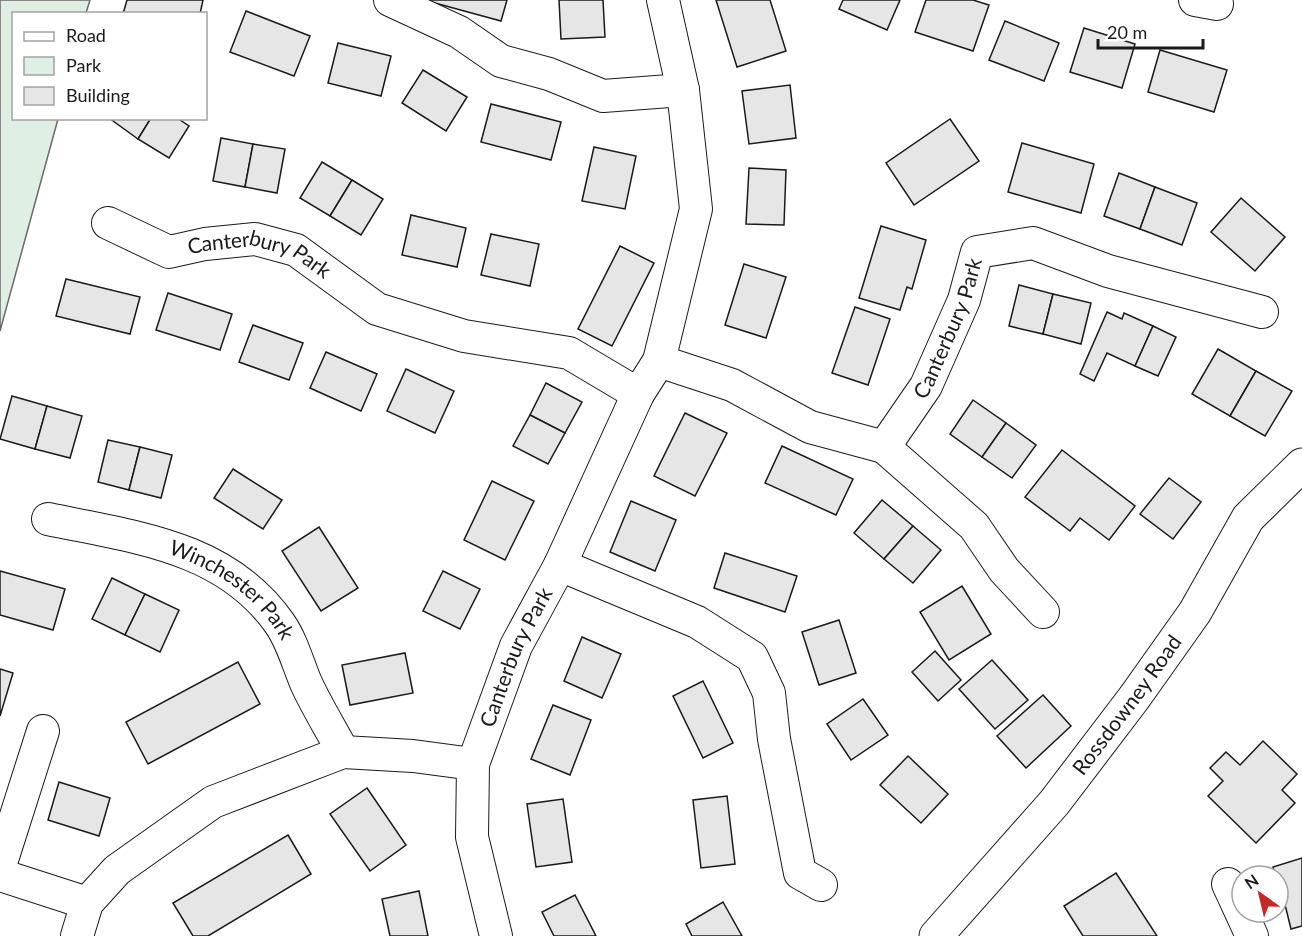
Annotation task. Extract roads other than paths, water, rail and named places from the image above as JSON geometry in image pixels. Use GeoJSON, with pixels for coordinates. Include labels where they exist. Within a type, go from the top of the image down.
{"type":"FeatureCollection","features":[{"type":"Feature","properties":{"kind":"street"},"geometry":{"type":"LineString","coordinates":[[390,0],[459,32],[501,61],[549,74],[603,96],[683,90]]}},
{"type":"Feature","properties":{"kind":"street","name":"Canterbury Park"},"geometry":{"type":"LineString","coordinates":[[496,936],[472,837],[473,764],[516,646],[560,565],[638,394],[659,361],[696,209],[683,90],[663,0]]}},
{"type":"Feature","properties":{"kind":"street","name":"Canterbury Park"},"geometry":{"type":"LineString","coordinates":[[108,224],[169,252],[206,244],[255,239],[297,250],[377,309],[464,336],[569,353],[638,394]]}},
{"type":"Feature","properties":{"kind":"street","name":"Canterbury Park"},"geometry":{"type":"LineString","coordinates":[[884,447],[926,386],[964,300],[977,252],[1033,243],[1108,270],[1262,312]]}},
{"type":"Feature","properties":{"kind":"street"},"geometry":{"type":"LineString","coordinates":[[659,361],[732,386],[810,427],[884,447],[974,526],[1004,570],[1043,612]]}},
{"type":"Feature","properties":{"kind":"street","name":"Rossdowney Road"},"geometry":{"type":"LineString","coordinates":[[936,936],[1061,793],[1134,698],[1195,612],[1248,518],[1302,465]]}},
{"type":"Feature","properties":{"kind":"street","name":"Winchester Park"},"geometry":{"type":"LineString","coordinates":[[48,519],[165,543],[214,565],[248,589],[281,625],[308,686],[343,752]]}},
{"type":"Feature","properties":{"kind":"street"},"geometry":{"type":"LineString","coordinates":[[560,565],[697,622],[752,657],[769,693],[774,739],[800,873],[821,885]]}},
{"type":"Feature","properties":{"kind":"street"},"geometry":{"type":"LineString","coordinates":[[0,866],[44,731]]}},
{"type":"Feature","properties":{"kind":"street"},"geometry":{"type":"LineString","coordinates":[[77,936],[87,903],[117,870],[213,802],[343,752],[413,756],[473,764]]}},
{"type":"Feature","properties":{"kind":"street"},"geometry":{"type":"LineString","coordinates":[[0,875],[87,903]]}},
{"type":"Feature","properties":{"kind":"street"},"geometry":{"type":"LineString","coordinates":[[1228,884],[1252,936]]}}]}
